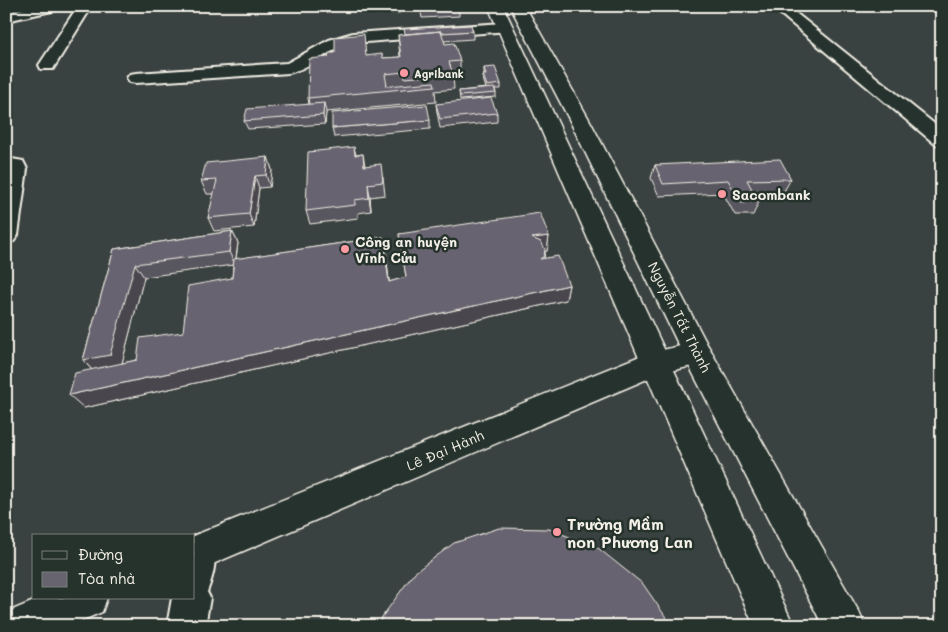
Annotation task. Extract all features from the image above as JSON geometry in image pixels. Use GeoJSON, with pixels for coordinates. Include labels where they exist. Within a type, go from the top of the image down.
{"type":"FeatureCollection","features":[{"type":"Feature","properties":{"kind":"main road"},"geometry":{"type":"LineString","coordinates":[[495,6],[774,626]]}},
{"type":"Feature","properties":{"kind":"main road","name":"Nguyễn Tất Thành"},"geometry":{"type":"LineString","coordinates":[[518,6],[580,121],[698,354],[845,626]]}},
{"type":"Feature","properties":{"kind":"main road"},"geometry":{"type":"LineString","coordinates":[[548,124],[580,121]]}},
{"type":"Feature","properties":{"kind":"main road","name":"Lê Đại Hành"},"geometry":{"type":"LineString","coordinates":[[195,562],[655,363],[698,354]]}},
{"type":"Feature","properties":{"kind":"main road"},"geometry":{"type":"LineString","coordinates":[[22,626],[83,600]]}},
{"type":"Feature","properties":{"kind":"street"},"geometry":{"type":"LineString","coordinates":[[6,17],[56,6]]}},
{"type":"Feature","properties":{"kind":"street"},"geometry":{"type":"LineString","coordinates":[[47,65],[85,6]]}},
{"type":"Feature","properties":{"kind":"street"},"geometry":{"type":"LineString","coordinates":[[778,6],[942,140]]}},
{"type":"Feature","properties":{"kind":"street"},"geometry":{"type":"LineString","coordinates":[[136,78],[289,68],[307,61],[331,44],[353,38],[504,28]]}},
{"type":"Feature","properties":{"kind":"street"},"geometry":{"type":"LineString","coordinates":[[6,164],[16,166],[17,169],[6,235]]}},
{"type":"Feature","properties":{"kind":"street"},"geometry":{"type":"LineString","coordinates":[[186,626],[191,600]]}},
{"type":"Feature","properties":{"kind":"building"},"geometry":{"type":"Polygon","coordinates":[[[420,6],[459,6],[459,8],[421,10],[420,6]]]}},
{"type":"Feature","properties":{"kind":"building"},"geometry":{"type":"Polygon","coordinates":[[[471,25],[473,31],[405,34],[404,29],[471,25]]]}},
{"type":"Feature","properties":{"kind":"building"},"geometry":{"type":"Polygon","coordinates":[[[441,31],[445,44],[454,43],[460,61],[449,62],[453,74],[405,78],[404,72],[385,74],[387,86],[434,82],[435,86],[308,98],[309,59],[328,57],[329,53],[335,53],[335,37],[364,34],[366,56],[382,54],[383,58],[401,57],[398,35],[441,31]]]}},
{"type":"Feature","properties":{"kind":"building"},"geometry":{"type":"Polygon","coordinates":[[[495,67],[501,84],[487,86],[483,75],[486,75],[484,68],[495,67]]]}},
{"type":"Feature","properties":{"kind":"building"},"geometry":{"type":"Polygon","coordinates":[[[494,88],[496,93],[460,96],[459,91],[494,88]]]}},
{"type":"Feature","properties":{"kind":"building"},"geometry":{"type":"Polygon","coordinates":[[[491,98],[497,113],[440,119],[436,104],[491,98]]]}},
{"type":"Feature","properties":{"kind":"building"},"geometry":{"type":"Polygon","coordinates":[[[324,103],[323,115],[244,121],[247,109],[324,103]]]}},
{"type":"Feature","properties":{"kind":"building"},"geometry":{"type":"Polygon","coordinates":[[[427,105],[430,120],[332,128],[332,113],[427,105]]]}},
{"type":"Feature","properties":{"kind":"building"},"geometry":{"type":"Polygon","coordinates":[[[354,147],[355,155],[363,154],[364,166],[381,164],[383,182],[368,184],[369,198],[355,200],[355,205],[306,211],[308,152],[354,147]]]}},
{"type":"Feature","properties":{"kind":"building"},"geometry":{"type":"Polygon","coordinates":[[[268,157],[266,175],[255,176],[249,214],[208,218],[217,180],[201,181],[206,163],[268,157]]]}},
{"type":"Feature","properties":{"kind":"building"},"geometry":{"type":"Polygon","coordinates":[[[780,159],[791,179],[747,180],[759,202],[741,203],[728,180],[663,184],[655,165],[780,159]]]}},
{"type":"Feature","properties":{"kind":"building"},"geometry":{"type":"Polygon","coordinates":[[[540,213],[549,236],[532,238],[541,242],[545,249],[544,256],[540,259],[558,256],[569,285],[69,395],[75,373],[137,360],[140,338],[183,332],[188,286],[232,278],[234,259],[383,237],[389,282],[406,277],[399,234],[540,213]]]}},
{"type":"Feature","properties":{"kind":"building"},"geometry":{"type":"Polygon","coordinates":[[[232,231],[229,252],[135,264],[110,355],[83,360],[114,249],[232,231]]]}},
{"type":"Feature","properties":{"kind":"building"},"geometry":{"type":"Polygon","coordinates":[[[499,528],[549,529],[598,548],[643,584],[672,626],[378,626],[382,617],[414,573],[454,543],[499,528]]]}},
{"type":"Feature","properties":{"kind":"place","name":"Agribank"},"geometry":{"type":"Point","coordinates":[404,73]}},
{"type":"Feature","properties":{"kind":"place","name":"Sacombank"},"geometry":{"type":"Point","coordinates":[722,194]}},
{"type":"Feature","properties":{"kind":"place","name":"Công an huyện Vĩnh Cửu"},"geometry":{"type":"Point","coordinates":[345,249]}},
{"type":"Feature","properties":{"kind":"place","name":"Trường Mầm non Phương Lan"},"geometry":{"type":"Point","coordinates":[557,532]}}]}
